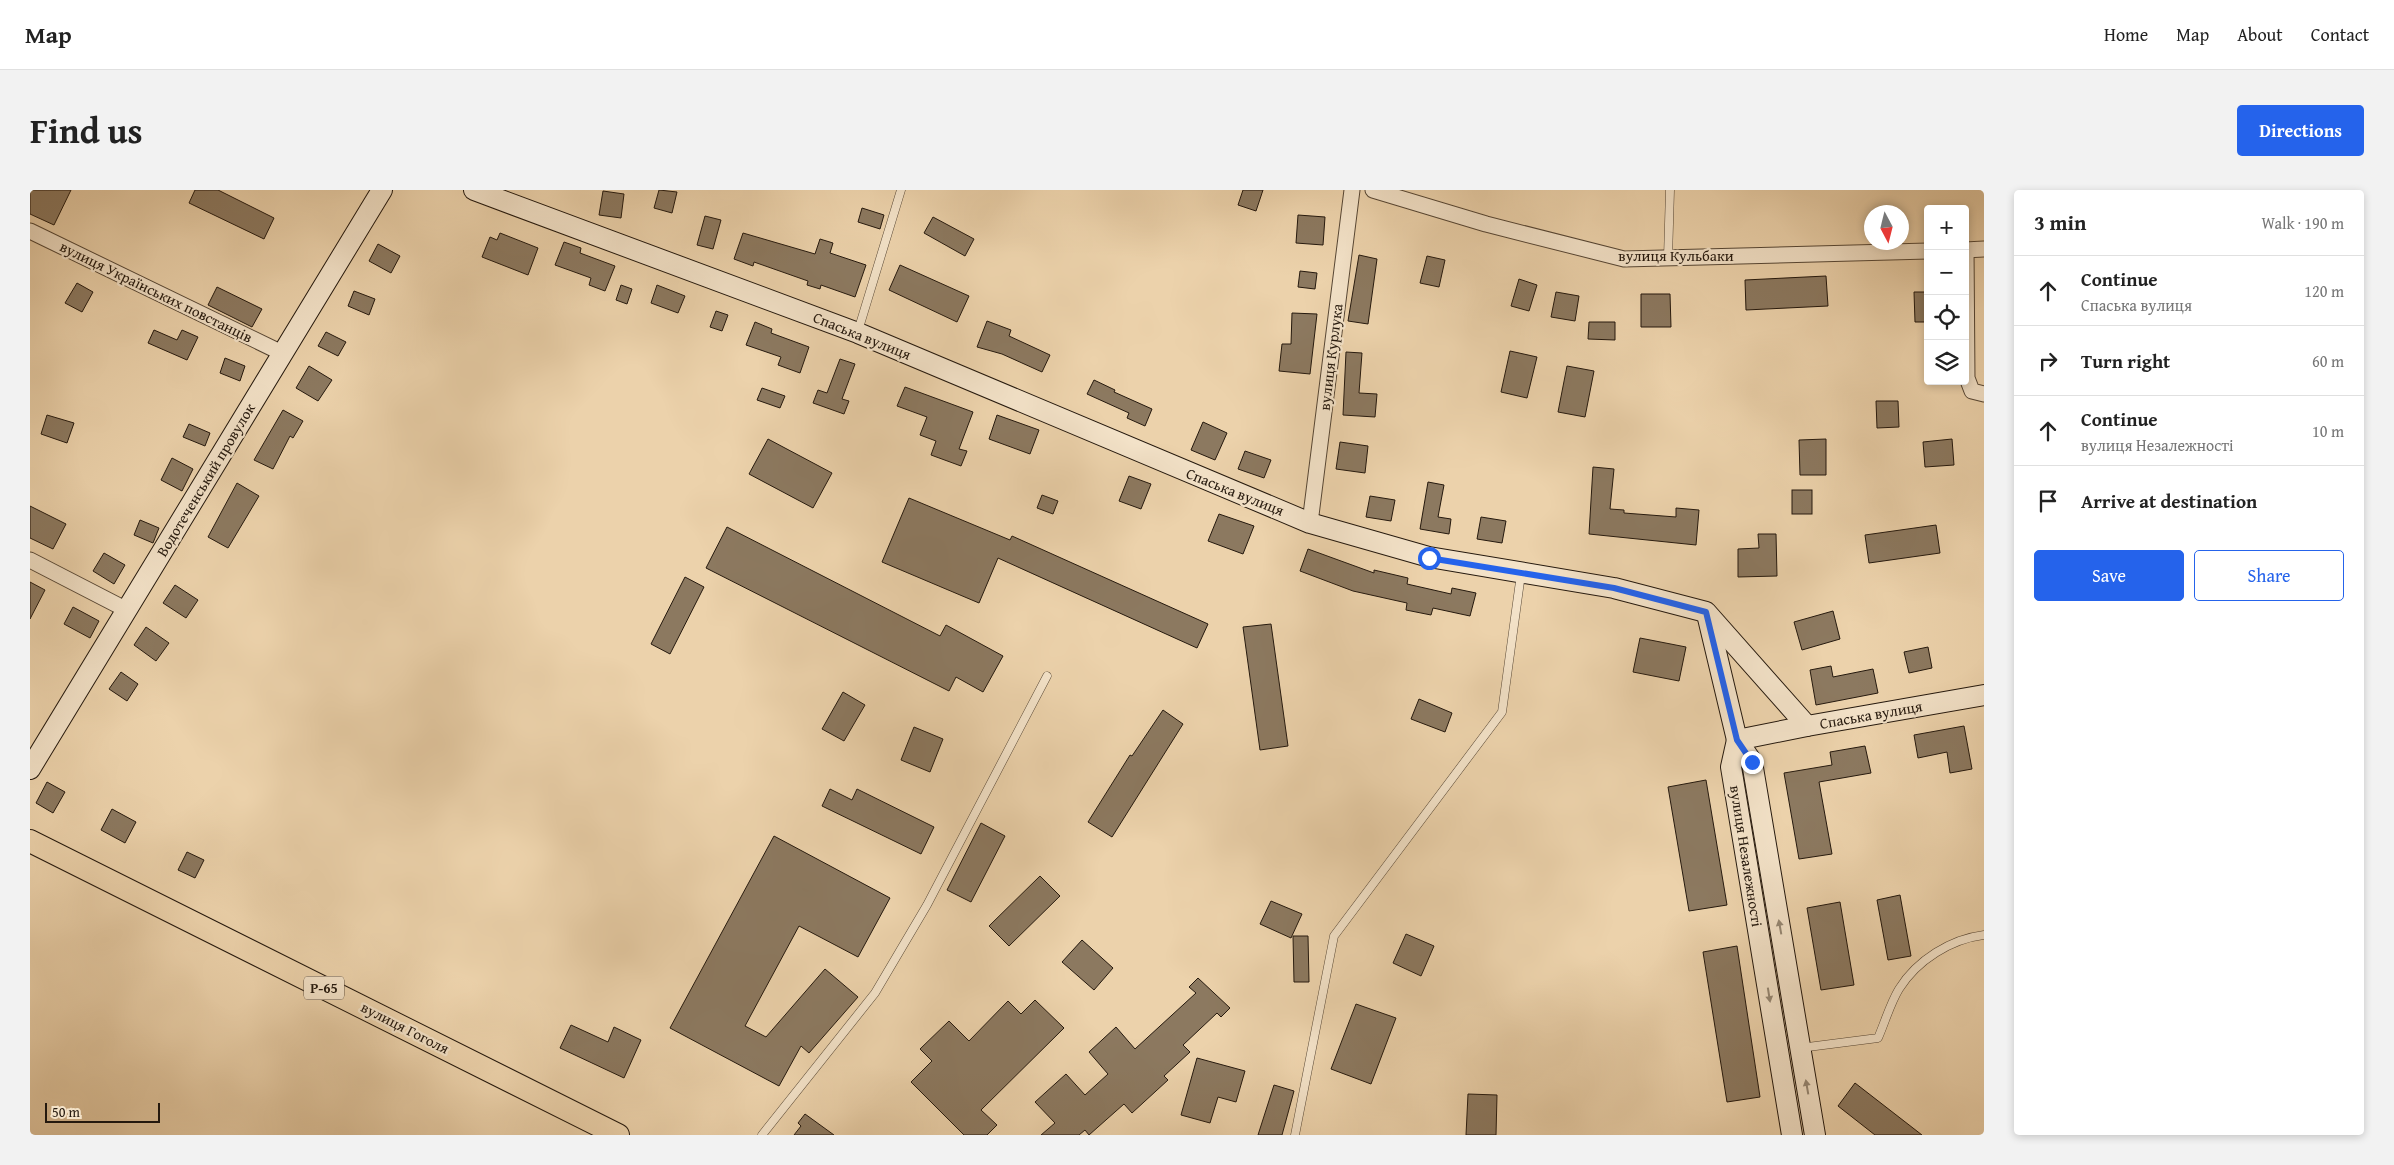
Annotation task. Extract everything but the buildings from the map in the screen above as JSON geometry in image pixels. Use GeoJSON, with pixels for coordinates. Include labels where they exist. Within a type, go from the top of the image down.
{"type":"FeatureCollection","features":[{"type":"Feature","properties":{"kind":"main road","name":"вулиця Гоголя"},"geometry":{"type":"LineString","coordinates":[[30,841],[618,1135]]}},
{"type":"Feature","properties":{"kind":"street","name":"Водотеченський провулок"},"geometry":{"type":"LineString","coordinates":[[30,770],[382,190]]}},
{"type":"Feature","properties":{"kind":"street","name":"Спаська вулиця"},"geometry":{"type":"LineString","coordinates":[[474,190],[858,333],[1310,523],[1429,558],[1614,588],[1706,612],[1807,726],[1984,695]]}},
{"type":"Feature","properties":{"kind":"street","name":"вулиця Курлука"},"geometry":{"type":"LineString","coordinates":[[1310,523],[1352,190]]}},
{"type":"Feature","properties":{"kind":"street","name":"вулиця Кульбаки"},"geometry":{"type":"LineString","coordinates":[[1373,190],[1486,224],[1624,259],[1924,251]]}},
{"type":"Feature","properties":{"kind":"street","name":"вулиця Українських повстанців"},"geometry":{"type":"LineString","coordinates":[[30,231],[282,353]]}},
{"type":"Feature","properties":{"kind":"street"},"geometry":{"type":"LineString","coordinates":[[1969,250],[1984,249]]}},
{"type":"Feature","properties":{"kind":"street"},"geometry":{"type":"LineString","coordinates":[[1966,295],[1966,378],[1972,390],[1984,394]]}},
{"type":"Feature","properties":{"kind":"street"},"geometry":{"type":"LineString","coordinates":[[30,560],[127,610]]}},
{"type":"Feature","properties":{"kind":"street"},"geometry":{"type":"LineString","coordinates":[[1706,612],[1737,740],[1807,726]]}},
{"type":"Feature","properties":{"kind":"street","name":"вулиця Незалежності"},"geometry":{"type":"LineString","coordinates":[[1737,740],[1752,762],[1815,1135]]}},
{"type":"Feature","properties":{"kind":"street","name":"вулиця Незалежності"},"geometry":{"type":"LineString","coordinates":[[1737,740],[1731,767],[1792,1135]]}},
{"type":"Feature","properties":{"kind":"lane"},"geometry":{"type":"LineString","coordinates":[[858,333],[901,190]]}},
{"type":"Feature","properties":{"kind":"lane"},"geometry":{"type":"LineString","coordinates":[[1668,258],[1670,190]]}},
{"type":"Feature","properties":{"kind":"lane"},"geometry":{"type":"LineString","coordinates":[[1295,1135],[1334,936],[1502,712],[1521,572]]}},
{"type":"Feature","properties":{"kind":"lane"},"geometry":{"type":"LineString","coordinates":[[762,1135],[875,993],[927,905],[1047,676]]}},
{"type":"Feature","properties":{"kind":"lane"},"geometry":{"type":"LineString","coordinates":[[1800,1048],[1878,1038],[1900,989],[1922,961],[1966,937],[1984,935]]}},
{"type":"Feature","properties":{"kind":"route"},"geometry":{"type":"LineString","coordinates":[[1429,558],[1614,588],[1706,612],[1737,740],[1752,762]]}}]}
